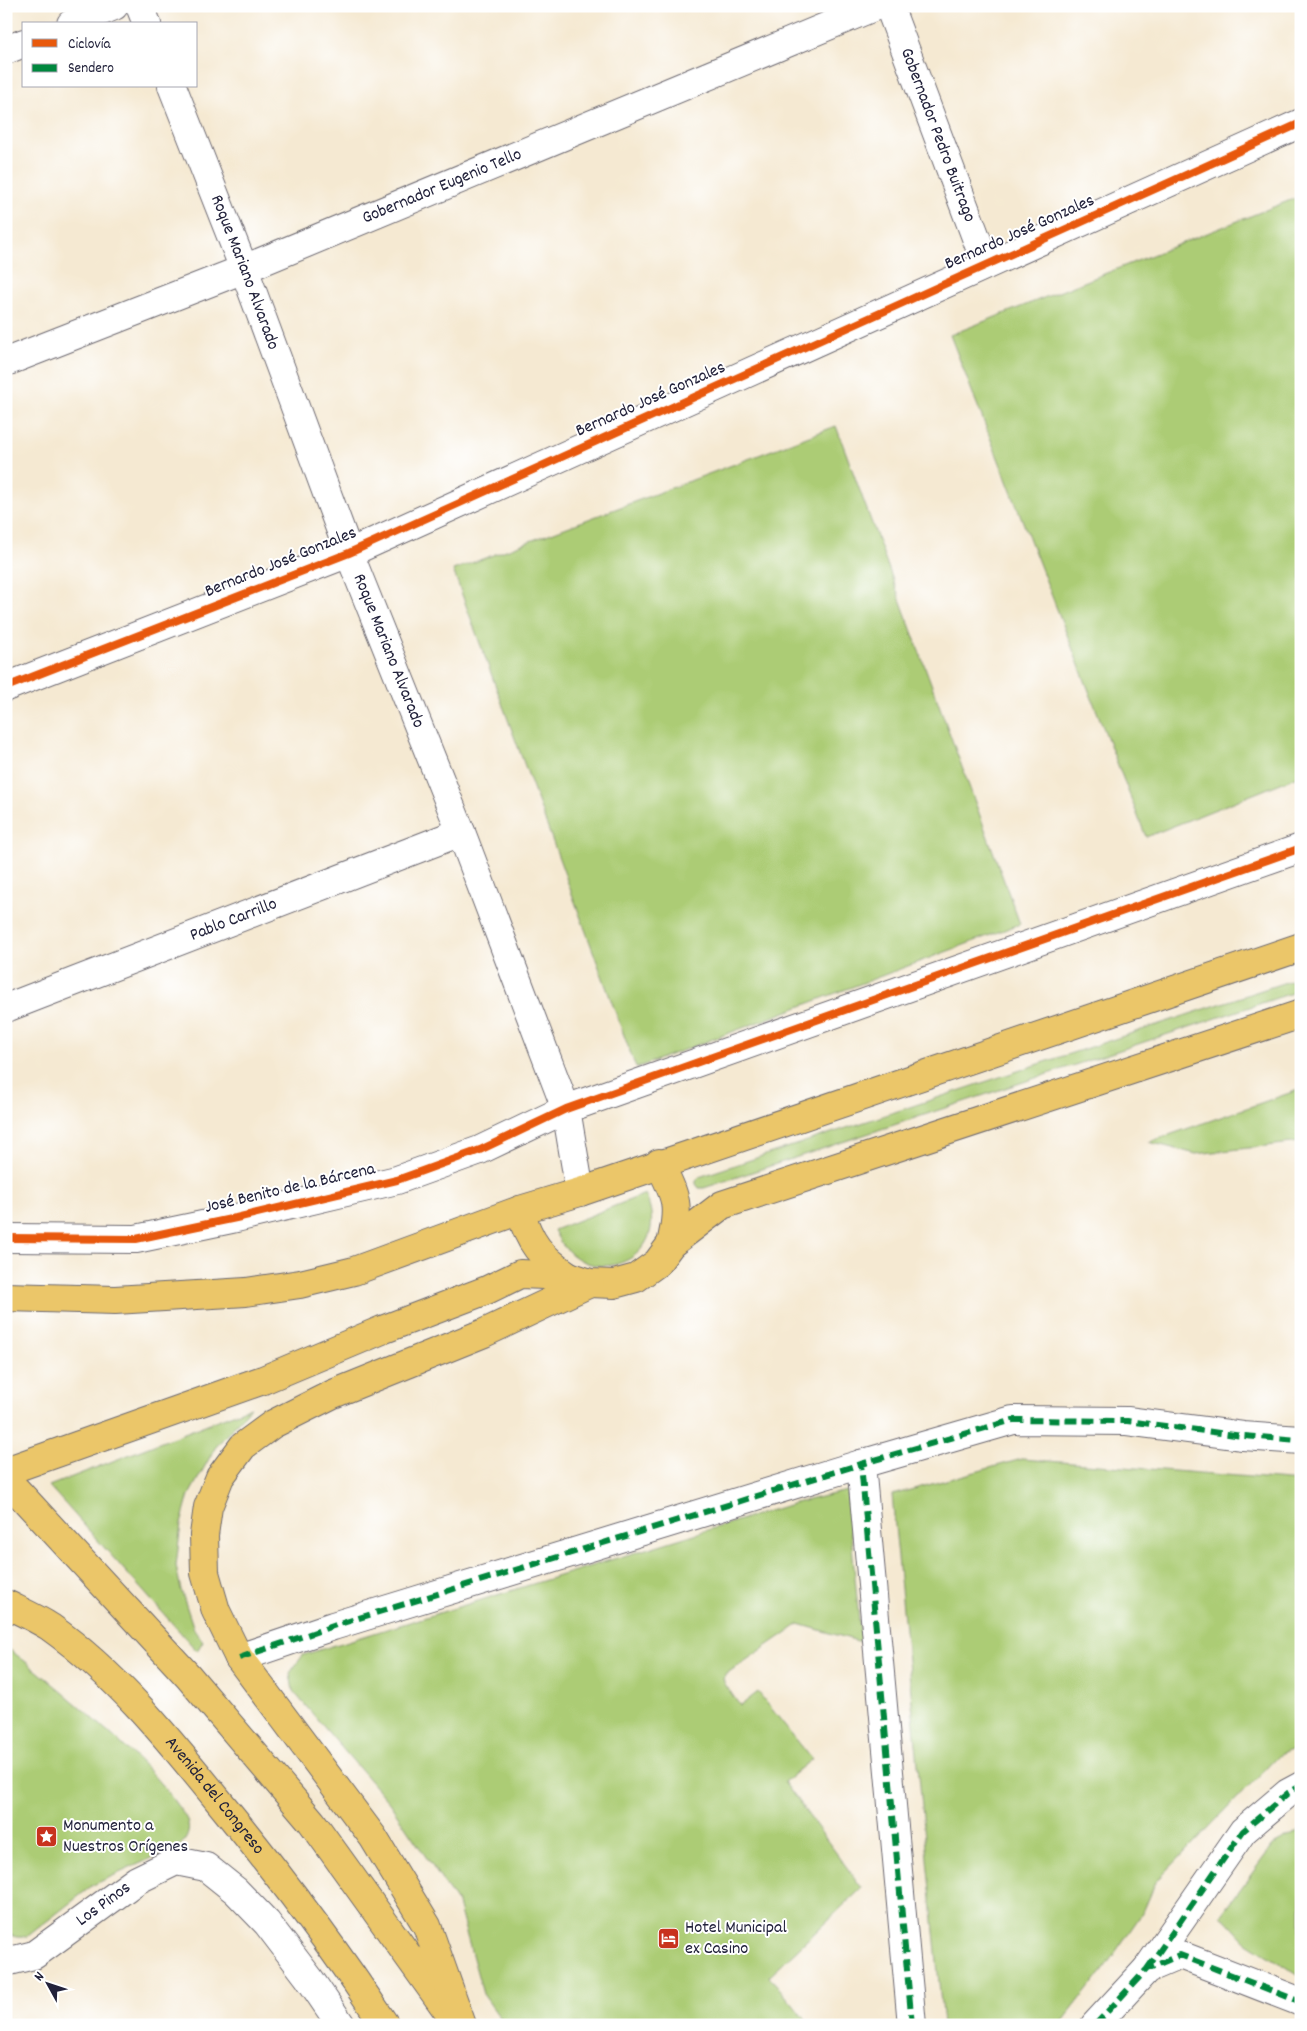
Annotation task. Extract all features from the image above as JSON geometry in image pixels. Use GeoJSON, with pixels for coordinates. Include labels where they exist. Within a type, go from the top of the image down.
{"type":"FeatureCollection","features":[{"type":"Feature","properties":{"kind":"main road"},"geometry":{"type":"LineString","coordinates":[[6,1296],[114,1300],[246,1292],[300,1284],[354,1271],[520,1210],[580,1192],[659,1163],[1301,947]]}},
{"type":"Feature","properties":{"kind":"main road"},"geometry":{"type":"LineString","coordinates":[[670,1244],[722,1205],[1301,1014]]}},
{"type":"Feature","properties":{"kind":"main road"},"geometry":{"type":"LineString","coordinates":[[6,1472],[263,1380],[382,1330],[487,1290],[520,1274],[614,1284],[636,1278],[657,1263],[670,1244],[677,1220],[674,1193],[659,1163]]}},
{"type":"Feature","properties":{"kind":"main road"},"geometry":{"type":"LineString","coordinates":[[520,1210],[526,1230],[536,1248],[549,1262],[579,1280]]}},
{"type":"Feature","properties":{"kind":"main road"},"geometry":{"type":"LineString","coordinates":[[462,2025],[427,1926],[373,1837],[239,1658],[216,1611],[205,1573],[204,1535],[208,1506],[220,1477],[243,1446],[273,1424],[333,1394],[484,1333],[579,1280]]}},
{"type":"Feature","properties":{"kind":"main road"},"geometry":{"type":"LineString","coordinates":[[6,1479],[188,1676],[312,1822],[458,2025]]}},
{"type":"Feature","properties":{"kind":"main road","name":"Avenida del Congreso"},"geometry":{"type":"LineString","coordinates":[[6,1604],[48,1626],[91,1659],[130,1695],[176,1748],[280,1876],[330,1942],[385,2025]]}},
{"type":"Feature","properties":{"kind":"street"},"geometry":{"type":"LineString","coordinates":[[76,22],[114,6]]}},
{"type":"Feature","properties":{"kind":"street"},"geometry":{"type":"LineString","coordinates":[[140,6],[146,22]]}},
{"type":"Feature","properties":{"kind":"street","name":"Gobernador Eugenio Tello"},"geometry":{"type":"LineString","coordinates":[[6,362],[244,268],[876,6]]}},
{"type":"Feature","properties":{"kind":"street","name":"Gobernador Pedro Buitrago"},"geometry":{"type":"LineString","coordinates":[[888,6],[986,264]]}},
{"type":"Feature","properties":{"kind":"street"},"geometry":{"type":"LineString","coordinates":[[6,50],[22,44]]}},
{"type":"Feature","properties":{"kind":"street","name":"Roque Mariano Alvarado"},"geometry":{"type":"LineString","coordinates":[[173,88],[244,268],[349,553],[461,832],[566,1109],[580,1192]]}},
{"type":"Feature","properties":{"kind":"street","name":"Bernardo José Gonzales"},"geometry":{"type":"LineString","coordinates":[[6,687],[349,553],[1301,123]]}},
{"type":"Feature","properties":{"kind":"street","name":"Pablo Carrillo"},"geometry":{"type":"LineString","coordinates":[[6,1008],[461,832]]}},
{"type":"Feature","properties":{"kind":"street","name":"José Benito de la Bárcena"},"geometry":{"type":"LineString","coordinates":[[6,1238],[136,1239],[236,1218],[397,1180],[480,1150],[566,1109],[1301,848]]}},
{"type":"Feature","properties":{"kind":"street"},"geometry":{"type":"LineString","coordinates":[[239,1658],[342,1624],[861,1464],[1013,1420],[1126,1421],[1243,1436],[1301,1440]]}},
{"type":"Feature","properties":{"kind":"street"},"geometry":{"type":"LineString","coordinates":[[861,1464],[912,2025]]}},
{"type":"Feature","properties":{"kind":"street"},"geometry":{"type":"LineString","coordinates":[[1095,2025],[1147,1969],[1243,1830],[1288,1792],[1301,1786]]}},
{"type":"Feature","properties":{"kind":"street","name":"Los Pinos"},"geometry":{"type":"LineString","coordinates":[[6,1962],[34,1955],[137,1880],[176,1861],[206,1867],[236,1891],[266,1923],[309,1978],[341,2025]]}},
{"type":"Feature","properties":{"kind":"street"},"geometry":{"type":"LineString","coordinates":[[1147,1969],[1180,1955],[1301,2002]]}},
{"type":"Feature","properties":{"kind":"green space"},"geometry":{"type":"Polygon","coordinates":[[[1301,196],[1301,775],[1146,837],[950,335],[1301,196]]]}},
{"type":"Feature","properties":{"kind":"green space"},"geometry":{"type":"Polygon","coordinates":[[[836,426],[1020,924],[636,1068],[453,570],[836,426]]]}},
{"type":"Feature","properties":{"kind":"green space"},"geometry":{"type":"Polygon","coordinates":[[[1301,977],[1301,990],[704,1188],[699,1188],[696,1184],[696,1180],[699,1177],[1301,977]]]}},
{"type":"Feature","properties":{"kind":"green space"},"geometry":{"type":"Polygon","coordinates":[[[1301,1089],[1301,1142],[1196,1154],[1149,1142],[1301,1089]]]}},
{"type":"Feature","properties":{"kind":"green space"},"geometry":{"type":"Polygon","coordinates":[[[645,1194],[651,1218],[648,1237],[638,1252],[622,1262],[604,1266],[585,1262],[568,1250],[554,1230],[645,1194]]]}},
{"type":"Feature","properties":{"kind":"green space"},"geometry":{"type":"Polygon","coordinates":[[[251,1407],[215,1448],[189,1495],[181,1524],[176,1566],[181,1590],[194,1629],[203,1641],[197,1651],[49,1486],[251,1407]]]}},
{"type":"Feature","properties":{"kind":"green space"},"geometry":{"type":"Polygon","coordinates":[[[1022,1459],[1301,1481],[1301,1746],[1279,1755],[1156,1882],[1143,1912],[1103,1970],[1060,2025],[943,2025],[892,1495],[1022,1459]]]}},
{"type":"Feature","properties":{"kind":"green space"},"geometry":{"type":"Polygon","coordinates":[[[847,1491],[861,1642],[799,1624],[726,1674],[723,1679],[740,1706],[758,1692],[812,1759],[784,1782],[862,1888],[769,1976],[810,2025],[505,2025],[483,1994],[458,1904],[390,1804],[293,1691],[290,1673],[303,1655],[795,1503],[847,1491]]]}},
{"type":"Feature","properties":{"kind":"green space"},"geometry":{"type":"Polygon","coordinates":[[[6,1647],[57,1687],[133,1754],[165,1789],[184,1815],[188,1826],[187,1837],[176,1848],[93,1885],[28,1936],[22,1937],[6,1932],[6,1647]]]}},
{"type":"Feature","properties":{"kind":"green space"},"geometry":{"type":"Polygon","coordinates":[[[1301,1830],[1301,1977],[1246,1942],[1221,1915],[1273,1845],[1301,1830]]]}},
{"type":"Feature","properties":{"kind":"marked path"},"geometry":{"type":"LineString","coordinates":[[912,2025],[861,1464],[1013,1420],[1127,1421],[1243,1436],[1301,1440]]}},
{"type":"Feature","properties":{"kind":"marked path"},"geometry":{"type":"LineString","coordinates":[[239,1658],[333,1626],[861,1464]]}},
{"type":"Feature","properties":{"kind":"marked path"},"geometry":{"type":"LineString","coordinates":[[1147,1969],[1243,1831],[1288,1793],[1301,1786]]}},
{"type":"Feature","properties":{"kind":"marked path"},"geometry":{"type":"LineString","coordinates":[[1095,2025],[1147,1969],[1180,1955],[1301,2002]]}},
{"type":"Feature","properties":{"kind":"cycle path"},"geometry":{"type":"LineString","coordinates":[[6,687],[349,553],[1301,123]]}},
{"type":"Feature","properties":{"kind":"cycle path"},"geometry":{"type":"LineString","coordinates":[[6,1238],[136,1239],[236,1218],[397,1180],[480,1150],[566,1109],[1301,848]]}},
{"type":"Feature","properties":{"kind":"place","name":"Monumento a Nuestros Orígenes"},"geometry":{"type":"Point","coordinates":[47,1836]}},
{"type":"Feature","properties":{"kind":"place","name":"Hotel Municipal ex Casino"},"geometry":{"type":"Point","coordinates":[669,1938]}}]}
